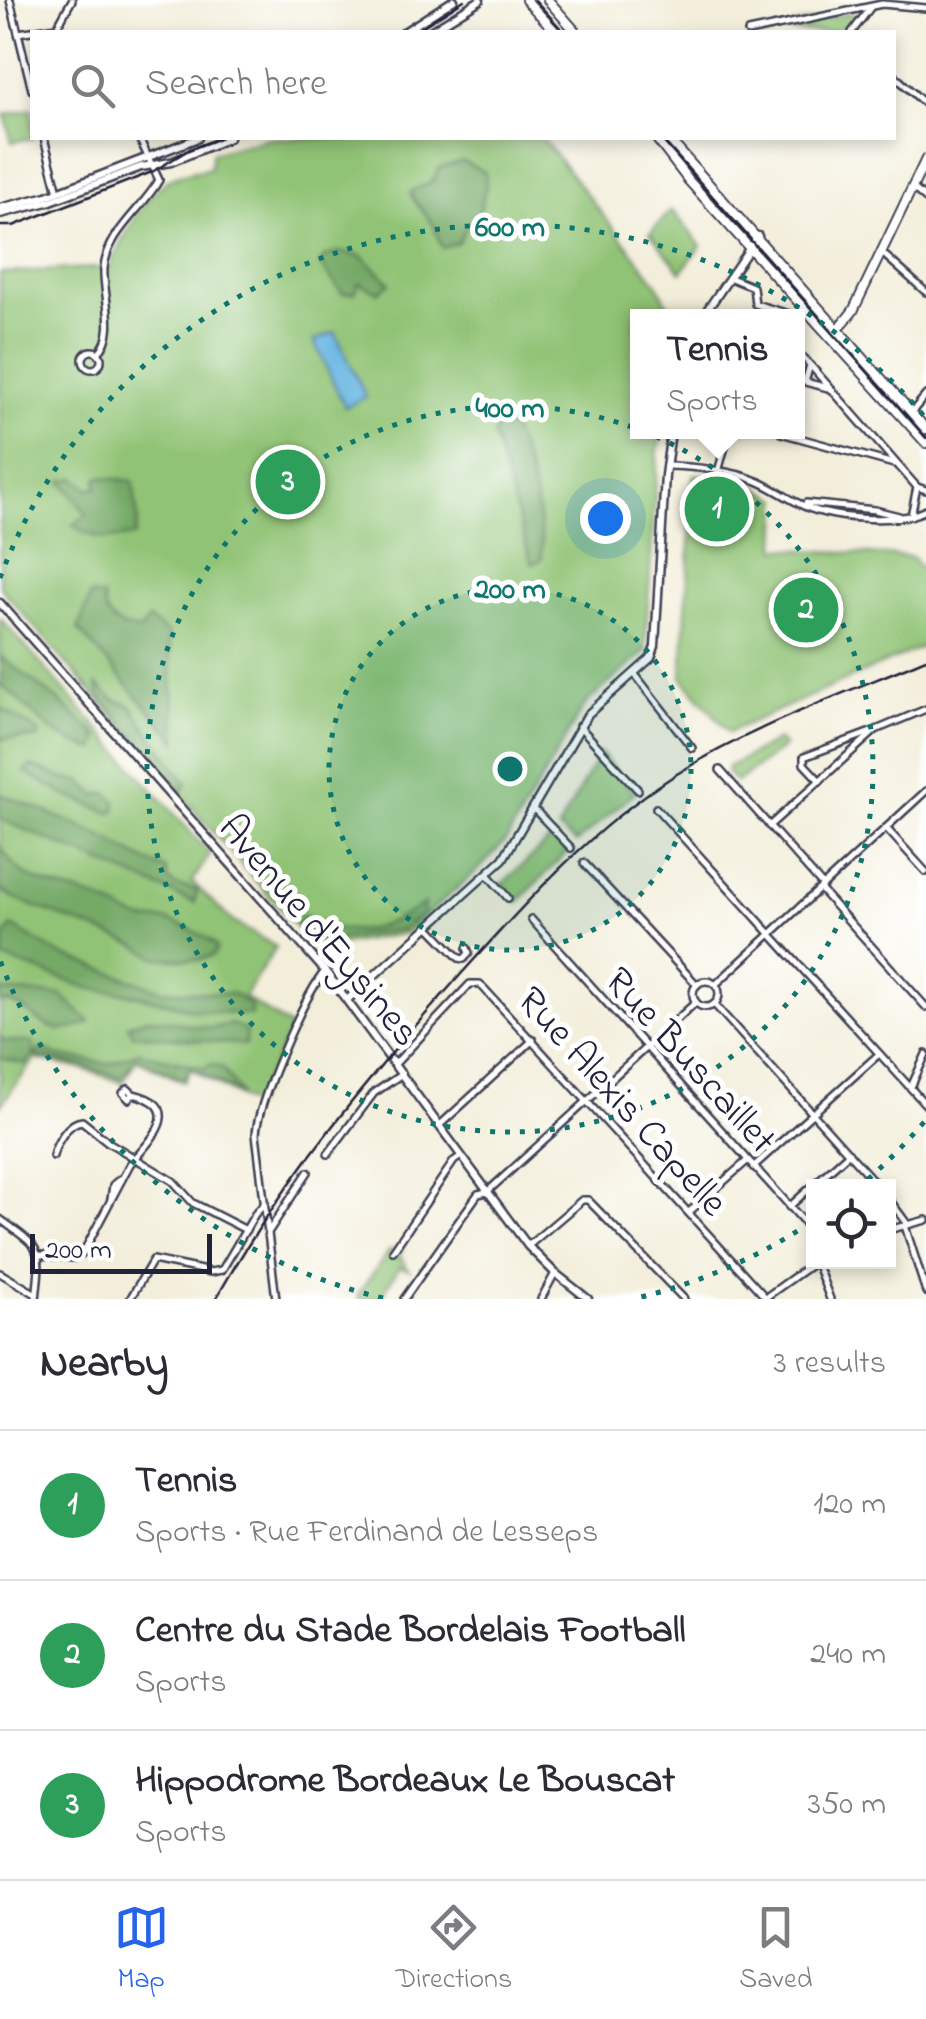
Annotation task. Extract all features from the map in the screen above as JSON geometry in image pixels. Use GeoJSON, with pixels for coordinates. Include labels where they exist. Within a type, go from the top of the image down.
{"type":"FeatureCollection","features":[{"type":"Feature","properties":{"kind":"main road"},"geometry":{"type":"LineString","coordinates":[[526,0],[554,30]]}},
{"type":"Feature","properties":{"kind":"main road"},"geometry":{"type":"LineString","coordinates":[[548,0],[574,30]]}},
{"type":"Feature","properties":{"kind":"main road"},"geometry":{"type":"LineString","coordinates":[[658,140],[689,181],[804,308]]}},
{"type":"Feature","properties":{"kind":"main road"},"geometry":{"type":"LineString","coordinates":[[670,140],[926,429]]}},
{"type":"Feature","properties":{"kind":"main road"},"geometry":{"type":"LineString","coordinates":[[830,337],[849,318],[926,159]]}},
{"type":"Feature","properties":{"kind":"main road"},"geometry":{"type":"LineString","coordinates":[[805,309],[926,442]]}},
{"type":"Feature","properties":{"kind":"street"},"geometry":{"type":"LineString","coordinates":[[10,0],[30,82]]}},
{"type":"Feature","properties":{"kind":"street"},"geometry":{"type":"LineString","coordinates":[[37,30],[56,27],[72,0]]}},
{"type":"Feature","properties":{"kind":"street"},"geometry":{"type":"LineString","coordinates":[[407,30],[454,0]]}},
{"type":"Feature","properties":{"kind":"street"},"geometry":{"type":"LineString","coordinates":[[432,30],[480,0]]}},
{"type":"Feature","properties":{"kind":"street"},"geometry":{"type":"LineString","coordinates":[[853,30],[872,3]]}},
{"type":"Feature","properties":{"kind":"street"},"geometry":{"type":"LineString","coordinates":[[757,30],[872,3],[926,8]]}},
{"type":"Feature","properties":{"kind":"street"},"geometry":{"type":"LineString","coordinates":[[784,24],[787,30]]}},
{"type":"Feature","properties":{"kind":"street"},"geometry":{"type":"LineString","coordinates":[[18,33],[30,31]]}},
{"type":"Feature","properties":{"kind":"street"},"geometry":{"type":"LineString","coordinates":[[896,77],[926,105]]}},
{"type":"Feature","properties":{"kind":"street"},"geometry":{"type":"LineString","coordinates":[[45,140],[63,194]]}},
{"type":"Feature","properties":{"kind":"street"},"geometry":{"type":"LineString","coordinates":[[98,354],[107,339],[106,262],[137,207],[159,182],[140,140]]}},
{"type":"Feature","properties":{"kind":"street"},"geometry":{"type":"LineString","coordinates":[[0,211],[40,204],[152,161],[194,140]]}},
{"type":"Feature","properties":{"kind":"street"},"geometry":{"type":"LineString","coordinates":[[152,161],[171,162],[224,140]]}},
{"type":"Feature","properties":{"kind":"street"},"geometry":{"type":"LineString","coordinates":[[912,187],[926,199]]}},
{"type":"Feature","properties":{"kind":"street"},"geometry":{"type":"LineString","coordinates":[[0,211],[63,194]]}},
{"type":"Feature","properties":{"kind":"street"},"geometry":{"type":"LineString","coordinates":[[708,309],[758,236]]}},
{"type":"Feature","properties":{"kind":"street"},"geometry":{"type":"LineString","coordinates":[[881,252],[926,292]]}},
{"type":"Feature","properties":{"kind":"street"},"geometry":{"type":"LineString","coordinates":[[730,278],[754,287],[754,304],[772,309]]}},
{"type":"Feature","properties":{"kind":"street"},"geometry":{"type":"LineString","coordinates":[[805,362],[917,487],[926,490]]}},
{"type":"Feature","properties":{"kind":"street"},"geometry":{"type":"LineString","coordinates":[[810,365],[806,382],[828,388]]}},
{"type":"Feature","properties":{"kind":"street"},"geometry":{"type":"LineString","coordinates":[[912,413],[926,396]]}},
{"type":"Feature","properties":{"kind":"street"},"geometry":{"type":"LineString","coordinates":[[347,1000],[509,852],[579,726],[651,658],[670,439]]}},
{"type":"Feature","properties":{"kind":"street"},"geometry":{"type":"LineString","coordinates":[[718,472],[727,439]]}},
{"type":"Feature","properties":{"kind":"street"},"geometry":{"type":"LineString","coordinates":[[800,439],[897,464]]}},
{"type":"Feature","properties":{"kind":"street"},"geometry":{"type":"LineString","coordinates":[[870,458],[875,441]]}},
{"type":"Feature","properties":{"kind":"street"},"geometry":{"type":"LineString","coordinates":[[666,466],[757,481],[794,500],[838,510],[902,517],[926,510]]}},
{"type":"Feature","properties":{"kind":"street"},"geometry":{"type":"LineString","coordinates":[[910,516],[917,487]]}},
{"type":"Feature","properties":{"kind":"street","name":"Avenue d'Eysines"},"geometry":{"type":"LineString","coordinates":[[0,603],[324,971],[528,1246],[554,1273],[588,1299]]}},
{"type":"Feature","properties":{"kind":"street"},"geometry":{"type":"LineString","coordinates":[[634,673],[692,748]]}},
{"type":"Feature","properties":{"kind":"street"},"geometry":{"type":"LineString","coordinates":[[820,781],[804,764],[804,757],[926,709]]}},
{"type":"Feature","properties":{"kind":"street"},"geometry":{"type":"LineString","coordinates":[[579,726],[638,790]]}},
{"type":"Feature","properties":{"kind":"street"},"geometry":{"type":"LineString","coordinates":[[769,826],[876,730]]}},
{"type":"Feature","properties":{"kind":"street"},"geometry":{"type":"LineString","coordinates":[[720,770],[926,1007]]}},
{"type":"Feature","properties":{"kind":"street"},"geometry":{"type":"LineString","coordinates":[[715,985],[926,791]]}},
{"type":"Feature","properties":{"kind":"street"},"geometry":{"type":"LineString","coordinates":[[656,808],[926,1106]]}},
{"type":"Feature","properties":{"kind":"street"},"geometry":{"type":"LineString","coordinates":[[534,809],[571,848]]}},
{"type":"Feature","properties":{"kind":"street"},"geometry":{"type":"LineString","coordinates":[[886,828],[926,872]]}},
{"type":"Feature","properties":{"kind":"street"},"geometry":{"type":"LineString","coordinates":[[584,863],[697,984]]}},
{"type":"Feature","properties":{"kind":"street"},"geometry":{"type":"LineString","coordinates":[[487,874],[508,898]]}},
{"type":"Feature","properties":{"kind":"street","name":"Rue Buscaillet"},"geometry":{"type":"LineString","coordinates":[[531,919],[806,1225]]}},
{"type":"Feature","properties":{"kind":"street"},"geometry":{"type":"LineString","coordinates":[[428,927],[459,958],[464,959],[467,948]]}},
{"type":"Feature","properties":{"kind":"street"},"geometry":{"type":"LineString","coordinates":[[276,1299],[256,1134],[260,1107],[324,971]]}},
{"type":"Feature","properties":{"kind":"street"},"geometry":{"type":"LineString","coordinates":[[706,981],[715,985],[718,993],[714,1004],[704,1007],[696,1002],[693,993],[697,984],[706,981]]}},
{"type":"Feature","properties":{"kind":"street","name":"Rue Alexis Capelle"},"geometry":{"type":"LineString","coordinates":[[395,1064],[475,983],[480,984],[765,1298]]}},
{"type":"Feature","properties":{"kind":"street"},"geometry":{"type":"LineString","coordinates":[[404,1299],[478,1194],[488,1192],[696,1002]]}},
{"type":"Feature","properties":{"kind":"street"},"geometry":{"type":"LineString","coordinates":[[714,1004],[872,1179]]}},
{"type":"Feature","properties":{"kind":"street"},"geometry":{"type":"LineString","coordinates":[[440,1125],[533,1040]]}},
{"type":"Feature","properties":{"kind":"street"},"geometry":{"type":"LineString","coordinates":[[689,1212],[813,1113],[879,1054]]}},
{"type":"Feature","properties":{"kind":"street"},"geometry":{"type":"LineString","coordinates":[[910,1088],[926,1054]]}},
{"type":"Feature","properties":{"kind":"street"},"geometry":{"type":"LineString","coordinates":[[328,1154],[374,1094],[402,1074]]}},
{"type":"Feature","properties":{"kind":"street"},"geometry":{"type":"LineString","coordinates":[[40,1255],[74,1258],[83,1253],[120,1189],[122,1178],[142,1153],[162,1114],[159,1104],[133,1094]]}},
{"type":"Feature","properties":{"kind":"street"},"geometry":{"type":"LineString","coordinates":[[53,1156],[60,1139],[78,1120],[182,1188],[194,1203],[246,1230]]}},
{"type":"Feature","properties":{"kind":"street"},"geometry":{"type":"LineString","coordinates":[[789,1207],[849,1153]]}},
{"type":"Feature","properties":{"kind":"street"},"geometry":{"type":"LineString","coordinates":[[393,1251],[462,1155]]}},
{"type":"Feature","properties":{"kind":"street"},"geometry":{"type":"LineString","coordinates":[[269,1231],[308,1172]]}},
{"type":"Feature","properties":{"kind":"street"},"geometry":{"type":"LineString","coordinates":[[528,1246],[582,1200],[588,1200],[684,1299]]}},
{"type":"Feature","properties":{"kind":"street"},"geometry":{"type":"LineString","coordinates":[[130,1299],[152,1260],[219,1272],[265,1203]]}},
{"type":"Feature","properties":{"kind":"street"},"geometry":{"type":"LineString","coordinates":[[896,1206],[904,1214],[926,1292]]}},
{"type":"Feature","properties":{"kind":"street"},"geometry":{"type":"LineString","coordinates":[[0,1219],[33,1244],[40,1255],[36,1297],[0,1273]]}},
{"type":"Feature","properties":{"kind":"street"},"geometry":{"type":"LineString","coordinates":[[896,1228],[926,1220]]}},
{"type":"Feature","properties":{"kind":"street"},"geometry":{"type":"LineString","coordinates":[[765,1298],[806,1268]]}},
{"type":"Feature","properties":{"kind":"street"},"geometry":{"type":"LineString","coordinates":[[818,1269],[830,1299]]}},
{"type":"Feature","properties":{"kind":"street"},"geometry":{"type":"LineString","coordinates":[[541,1299],[554,1273]]}},
{"type":"Feature","properties":{"kind":"green space"},"geometry":{"type":"Polygon","coordinates":[[[849,13],[857,21],[850,30],[792,30],[794,25],[849,13]]]}},
{"type":"Feature","properties":{"kind":"green space"},"geometry":{"type":"Polygon","coordinates":[[[30,109],[30,139],[12,142],[5,115],[30,109]]]}},
{"type":"Feature","properties":{"kind":"green space"},"geometry":{"type":"Polygon","coordinates":[[[261,140],[544,140],[656,282],[670,309],[630,309],[630,439],[660,439],[645,652],[585,704],[507,839],[406,933],[315,949],[0,587],[0,273],[110,267],[151,195],[170,179],[210,168],[212,153],[261,140]]]}},
{"type":"Feature","properties":{"kind":"green space"},"geometry":{"type":"Polygon","coordinates":[[[462,161],[485,172],[486,185],[478,219],[466,227],[458,243],[443,248],[434,226],[410,193],[430,183],[439,168],[462,161]]]}},
{"type":"Feature","properties":{"kind":"green space"},"geometry":{"type":"Polygon","coordinates":[[[672,210],[701,246],[681,272],[650,233],[672,210]]]}},
{"type":"Feature","properties":{"kind":"green space"},"geometry":{"type":"Polygon","coordinates":[[[339,252],[362,256],[390,283],[378,292],[359,283],[354,293],[342,293],[320,264],[324,257],[339,252]]]}},
{"type":"Feature","properties":{"kind":"green space"},"geometry":{"type":"Polygon","coordinates":[[[497,427],[511,427],[534,491],[542,559],[532,564],[493,435],[497,427]]]}},
{"type":"Feature","properties":{"kind":"green space"},"geometry":{"type":"Polygon","coordinates":[[[694,475],[749,483],[779,499],[777,548],[912,557],[926,576],[926,645],[729,732],[682,677],[694,475]]]}},
{"type":"Feature","properties":{"kind":"green space"},"geometry":{"type":"Polygon","coordinates":[[[76,478],[87,488],[97,488],[97,479],[133,481],[138,519],[135,536],[102,538],[73,525],[87,515],[62,481],[76,478]]]}},
{"type":"Feature","properties":{"kind":"green space"},"geometry":{"type":"Polygon","coordinates":[[[91,595],[103,597],[106,612],[120,625],[141,630],[149,619],[168,634],[177,741],[78,629],[91,595]]]}},
{"type":"Feature","properties":{"kind":"green space"},"geometry":{"type":"Polygon","coordinates":[[[0,618],[210,854],[192,882],[232,921],[276,947],[244,997],[291,1028],[254,1106],[191,1069],[184,1082],[136,1059],[123,1083],[35,1059],[0,1106],[0,618]]]}},
{"type":"Feature","properties":{"kind":"green space"},"geometry":{"type":"Polygon","coordinates":[[[0,656],[99,737],[95,750],[53,731],[0,684],[0,656]]]}},
{"type":"Feature","properties":{"kind":"green space"},"geometry":{"type":"Polygon","coordinates":[[[97,685],[111,698],[131,706],[187,784],[182,792],[98,694],[97,685]]]}},
{"type":"Feature","properties":{"kind":"green space"},"geometry":{"type":"Polygon","coordinates":[[[0,707],[39,732],[38,738],[0,739],[0,707]]]}},
{"type":"Feature","properties":{"kind":"green space"},"geometry":{"type":"Polygon","coordinates":[[[778,740],[784,747],[736,782],[727,772],[728,767],[778,740]]]}},
{"type":"Feature","properties":{"kind":"green space"},"geometry":{"type":"Polygon","coordinates":[[[600,753],[635,792],[576,843],[558,829],[600,753]]]}},
{"type":"Feature","properties":{"kind":"green space"},"geometry":{"type":"Polygon","coordinates":[[[29,766],[81,781],[96,795],[106,793],[116,801],[115,810],[111,813],[65,795],[25,772],[29,766]]]}},
{"type":"Feature","properties":{"kind":"green space"},"geometry":{"type":"Polygon","coordinates":[[[0,794],[78,825],[166,869],[168,880],[197,890],[195,903],[0,819],[0,794]]]}},
{"type":"Feature","properties":{"kind":"green space"},"geometry":{"type":"Polygon","coordinates":[[[554,836],[568,851],[518,902],[502,884],[554,836]]]}},
{"type":"Feature","properties":{"kind":"green space"},"geometry":{"type":"Polygon","coordinates":[[[0,845],[28,876],[97,899],[141,919],[164,920],[184,927],[214,944],[214,955],[200,960],[158,958],[135,945],[15,899],[0,889],[0,845]]]}},
{"type":"Feature","properties":{"kind":"green space"},"geometry":{"type":"Polygon","coordinates":[[[424,904],[423,913],[403,929],[315,943],[297,924],[301,915],[336,928],[364,930],[424,904]]]}},
{"type":"Feature","properties":{"kind":"green space"},"geometry":{"type":"Polygon","coordinates":[[[12,926],[59,954],[161,990],[234,994],[251,1006],[251,1015],[195,1010],[88,988],[3,958],[5,937],[12,926]]]}},
{"type":"Feature","properties":{"kind":"green space"},"geometry":{"type":"Polygon","coordinates":[[[0,991],[61,995],[90,1022],[73,1028],[49,1026],[22,1008],[0,1002],[0,991]]]}},
{"type":"Feature","properties":{"kind":"green space"},"geometry":{"type":"Polygon","coordinates":[[[146,1018],[209,1027],[232,1024],[246,1031],[245,1045],[133,1034],[128,1025],[146,1018]]]}},
{"type":"Feature","properties":{"kind":"green space"},"geometry":{"type":"Polygon","coordinates":[[[0,1037],[5,1041],[33,1042],[35,1054],[25,1064],[0,1058],[0,1037]]]}},
{"type":"Feature","properties":{"kind":"green space"},"geometry":{"type":"Polygon","coordinates":[[[41,1048],[56,1055],[109,1064],[138,1052],[205,1068],[212,1064],[222,1067],[241,1095],[191,1068],[183,1080],[136,1058],[121,1078],[36,1056],[41,1048]]]}},
{"type":"Feature","properties":{"kind":"green space"},"geometry":{"type":"Polygon","coordinates":[[[397,1247],[409,1270],[399,1267],[380,1299],[359,1299],[358,1294],[390,1250],[394,1252],[397,1247]]]}},
{"type":"Feature","properties":{"kind":"water"},"geometry":{"type":"Polygon","coordinates":[[[335,332],[366,397],[345,407],[314,341],[335,332]]]}},
{"type":"Feature","properties":{"kind":"tram line"},"geometry":{"type":"LineString","coordinates":[[417,30],[464,0]]}},
{"type":"Feature","properties":{"kind":"tram line"},"geometry":{"type":"LineString","coordinates":[[535,0],[562,30]]}},
{"type":"Feature","properties":{"kind":"tram line"},"geometry":{"type":"LineString","coordinates":[[0,226],[13,226],[152,172],[190,149],[215,140]]}},
{"type":"Feature","properties":{"kind":"tram line"},"geometry":{"type":"LineString","coordinates":[[662,140],[926,438]]}},
{"type":"Feature","properties":{"kind":"railway"},"geometry":{"type":"LineString","coordinates":[[216,1299],[299,1170],[362,1090],[486,946],[587,843],[642,798],[702,759],[796,713],[926,659]]}},
{"type":"Feature","properties":{"kind":"place","name":"Hippodrome Bordeaux Le Bouscat"},"geometry":{"type":"Point","coordinates":[288,482]}},
{"type":"Feature","properties":{"kind":"place","name":"Tennis"},"geometry":{"type":"Point","coordinates":[717,509]}},
{"type":"Feature","properties":{"kind":"place","name":"Centre du Stade Bordelais Football"},"geometry":{"type":"Point","coordinates":[806,610]}}]}
